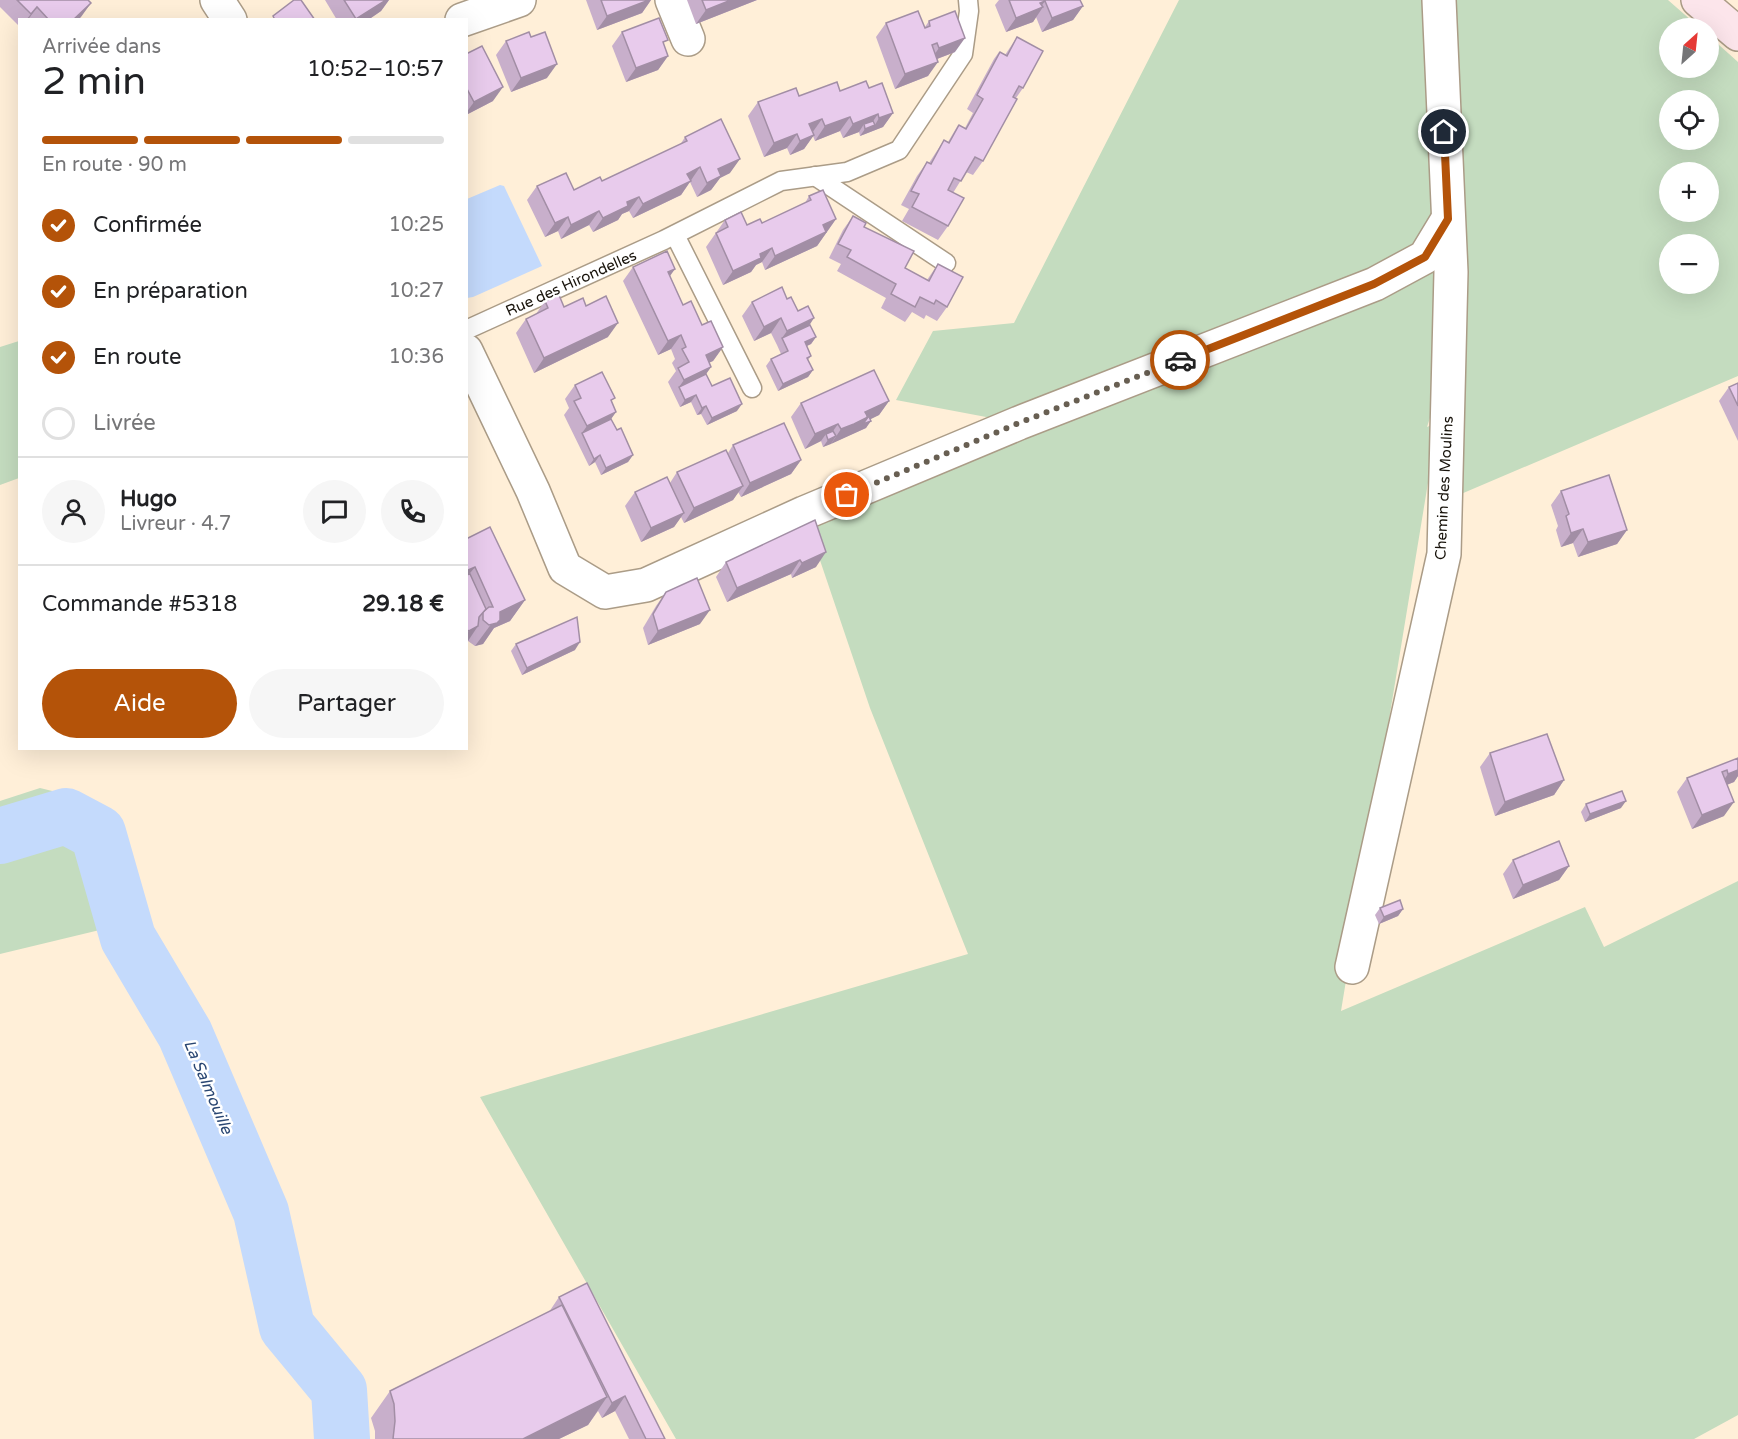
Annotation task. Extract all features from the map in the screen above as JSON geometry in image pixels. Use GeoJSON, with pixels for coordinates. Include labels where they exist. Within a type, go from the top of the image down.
{"type":"FeatureCollection","features":[{"type":"Feature","properties":{"kind":"street"},"geometry":{"type":"LineString","coordinates":[[217,0],[229,18]]}},
{"type":"Feature","properties":{"kind":"street"},"geometry":{"type":"LineString","coordinates":[[468,18],[519,0]]}},
{"type":"Feature","properties":{"kind":"street"},"geometry":{"type":"LineString","coordinates":[[672,0],[688,39]]}},
{"type":"Feature","properties":{"kind":"street","name":"Chemin des Moulins"},"geometry":{"type":"LineString","coordinates":[[1352,967],[1444,554],[1451,272],[1439,0]]}},
{"type":"Feature","properties":{"kind":"street"},"geometry":{"type":"LineString","coordinates":[[1698,0],[1738,34]]}},
{"type":"Feature","properties":{"kind":"street"},"geometry":{"type":"LineString","coordinates":[[468,355],[566,568],[605,592],[646,585],[804,513],[1019,423],[1374,284],[1425,257],[1448,219]]}},
{"type":"Feature","properties":{"kind":"lane","name":"Rue des Hirondelles"},"geometry":{"type":"LineString","coordinates":[[468,329],[675,235],[780,181],[847,172],[899,150],[963,54],[969,11],[968,0]]}},
{"type":"Feature","properties":{"kind":"lane"},"geometry":{"type":"LineString","coordinates":[[815,176],[946,263]]}},
{"type":"Feature","properties":{"kind":"lane"},"geometry":{"type":"LineString","coordinates":[[675,235],[752,388]]}},
{"type":"Feature","properties":{"kind":"green space"},"geometry":{"type":"Polygon","coordinates":[[[1179,0],[1668,0],[1689,18],[1659,18],[1659,78],[1719,78],[1719,45],[1738,62],[1738,376],[1461,494],[1449,359],[1427,427],[1438,422],[1341,1011],[1585,907],[1604,947],[1738,881],[1738,1415],[1694,1439],[676,1439],[480,1097],[968,954],[870,708],[804,513],[1018,423],[896,400],[933,331],[1014,323],[1179,0]]]}},
{"type":"Feature","properties":{"kind":"green space"},"geometry":{"type":"Polygon","coordinates":[[[18,341],[18,478],[0,485],[0,347],[18,341]]]}},
{"type":"Feature","properties":{"kind":"green space"},"geometry":{"type":"Polygon","coordinates":[[[40,788],[93,801],[118,833],[108,928],[0,954],[0,801],[40,788]]]}},
{"type":"Feature","properties":{"kind":"water"},"geometry":{"type":"Polygon","coordinates":[[[500,185],[504,186],[542,266],[468,298],[468,199],[500,185]]]}},
{"type":"Feature","properties":{"kind":"building"},"geometry":{"type":"Polygon","coordinates":[[[17,0],[88,0],[91,3],[75,18],[47,18],[37,7],[31,14],[17,0]]]}},
{"type":"Feature","properties":{"kind":"building"},"geometry":{"type":"Polygon","coordinates":[[[294,0],[301,0],[314,18],[274,18],[273,16],[294,0]]]}},
{"type":"Feature","properties":{"kind":"building"},"geometry":{"type":"Polygon","coordinates":[[[344,0],[386,0],[358,18],[344,0]]]}},
{"type":"Feature","properties":{"kind":"building"},"geometry":{"type":"Polygon","coordinates":[[[601,0],[649,0],[607,16],[601,0]]]}},
{"type":"Feature","properties":{"kind":"building"},"geometry":{"type":"Polygon","coordinates":[[[702,0],[731,0],[706,10],[702,0]]]}},
{"type":"Feature","properties":{"kind":"building"},"geometry":{"type":"Polygon","coordinates":[[[1009,0],[1080,0],[1083,6],[1052,18],[1045,1],[1040,3],[1043,7],[1016,18],[1009,0]]]}},
{"type":"Feature","properties":{"kind":"building"},"geometry":{"type":"Polygon","coordinates":[[[918,11],[925,28],[930,26],[929,21],[955,11],[965,38],[939,48],[937,43],[932,45],[938,62],[905,74],[886,23],[918,11]]]}},
{"type":"Feature","properties":{"kind":"building"},"geometry":{"type":"Polygon","coordinates":[[[659,18],[668,40],[663,42],[668,56],[636,68],[622,32],[659,18]]]}},
{"type":"Feature","properties":{"kind":"building"},"geometry":{"type":"Polygon","coordinates":[[[529,32],[531,37],[545,32],[557,64],[521,78],[506,41],[529,32]]]}},
{"type":"Feature","properties":{"kind":"building"},"geometry":{"type":"Polygon","coordinates":[[[1017,37],[1043,51],[1023,88],[1019,86],[1013,97],[1017,99],[983,161],[975,157],[961,181],[954,178],[948,190],[964,198],[948,226],[912,207],[919,194],[911,191],[927,162],[931,164],[944,140],[949,143],[959,125],[966,129],[983,99],[977,95],[1000,52],[1007,56],[1017,37]]]}},
{"type":"Feature","properties":{"kind":"building"},"geometry":{"type":"Polygon","coordinates":[[[482,46],[503,87],[474,102],[468,91],[468,53],[482,46]]]}},
{"type":"Feature","properties":{"kind":"building"},"geometry":{"type":"Polygon","coordinates":[[[866,81],[869,88],[882,83],[893,113],[879,118],[878,114],[853,124],[850,117],[825,126],[822,119],[809,124],[814,135],[800,141],[797,134],[774,143],[758,102],[796,88],[799,96],[837,82],[840,91],[866,81]]]}},
{"type":"Feature","properties":{"kind":"building"},"geometry":{"type":"Polygon","coordinates":[[[721,119],[740,159],[718,169],[721,176],[707,183],[700,167],[687,174],[691,181],[643,204],[639,197],[627,202],[628,206],[603,218],[599,211],[571,225],[568,217],[555,223],[537,186],[566,173],[574,190],[600,177],[602,181],[687,141],[685,137],[721,119]]]}},
{"type":"Feature","properties":{"kind":"building"},"geometry":{"type":"Polygon","coordinates":[[[873,121],[875,125],[865,129],[864,124],[873,121]]]}},
{"type":"Feature","properties":{"kind":"building"},"geometry":{"type":"Polygon","coordinates":[[[823,190],[836,219],[823,225],[826,232],[775,256],[772,248],[760,254],[761,258],[733,271],[716,233],[728,227],[725,220],[741,212],[747,225],[760,219],[762,223],[811,200],[809,196],[823,190]]]}},
{"type":"Feature","properties":{"kind":"building"},"geometry":{"type":"Polygon","coordinates":[[[853,216],[866,223],[864,227],[914,251],[905,268],[929,281],[938,264],[963,277],[947,307],[936,300],[934,304],[920,297],[915,307],[891,294],[896,284],[847,257],[851,250],[838,244],[853,216]]]}},
{"type":"Feature","properties":{"kind":"building"},"geometry":{"type":"Polygon","coordinates":[[[667,251],[675,269],[668,272],[683,305],[691,301],[702,325],[711,321],[723,347],[706,355],[711,367],[684,380],[678,368],[689,362],[682,349],[686,347],[681,335],[668,341],[633,267],[667,251]]]}},
{"type":"Feature","properties":{"kind":"building"},"geometry":{"type":"Polygon","coordinates":[[[782,287],[787,299],[791,297],[798,311],[808,306],[814,318],[787,331],[781,318],[764,327],[752,302],[782,287]]]}},
{"type":"Feature","properties":{"kind":"building"},"geometry":{"type":"Polygon","coordinates":[[[559,295],[564,307],[583,298],[586,306],[606,296],[618,323],[544,358],[526,319],[548,308],[545,301],[559,295]]]}},
{"type":"Feature","properties":{"kind":"building"},"geometry":{"type":"Polygon","coordinates":[[[810,325],[816,337],[805,342],[811,356],[807,358],[813,370],[783,384],[771,359],[788,351],[782,338],[810,325]]]}},
{"type":"Feature","properties":{"kind":"building"},"geometry":{"type":"Polygon","coordinates":[[[874,370],[889,401],[865,412],[868,417],[854,424],[841,429],[838,424],[815,434],[801,403],[874,370]]]}},
{"type":"Feature","properties":{"kind":"building"},"geometry":{"type":"Polygon","coordinates":[[[602,372],[615,398],[611,400],[616,412],[587,426],[574,401],[581,398],[575,385],[602,372]]]}},
{"type":"Feature","properties":{"kind":"building"},"geometry":{"type":"Polygon","coordinates":[[[706,374],[712,386],[730,378],[742,404],[712,418],[706,406],[702,408],[696,395],[685,400],[679,387],[706,374]]]}},
{"type":"Feature","properties":{"kind":"building"},"geometry":{"type":"Polygon","coordinates":[[[1738,383],[1738,406],[1729,387],[1738,383]]]}},
{"type":"Feature","properties":{"kind":"building"},"geometry":{"type":"Polygon","coordinates":[[[868,415],[871,421],[863,424],[868,417],[868,415]]]}},
{"type":"Feature","properties":{"kind":"building"},"geometry":{"type":"Polygon","coordinates":[[[611,419],[617,430],[621,428],[633,455],[606,468],[600,455],[594,459],[582,433],[611,419]]]}},
{"type":"Feature","properties":{"kind":"building"},"geometry":{"type":"Polygon","coordinates":[[[784,423],[801,460],[750,483],[733,445],[784,423]]]}},
{"type":"Feature","properties":{"kind":"building"},"geometry":{"type":"Polygon","coordinates":[[[833,431],[836,436],[828,440],[826,434],[833,431]]]}},
{"type":"Feature","properties":{"kind":"building"},"geometry":{"type":"Polygon","coordinates":[[[726,450],[743,486],[694,508],[677,472],[726,450]]]}},
{"type":"Feature","properties":{"kind":"building"},"geometry":{"type":"Polygon","coordinates":[[[1609,475],[1627,530],[1588,542],[1583,529],[1571,533],[1566,516],[1569,514],[1561,491],[1609,475]]]}},
{"type":"Feature","properties":{"kind":"building"},"geometry":{"type":"Polygon","coordinates":[[[667,477],[684,513],[651,528],[635,492],[667,477]]]}},
{"type":"Feature","properties":{"kind":"building"},"geometry":{"type":"Polygon","coordinates":[[[815,520],[826,552],[802,563],[800,560],[737,588],[726,562],[815,520]]]}},
{"type":"Feature","properties":{"kind":"building"},"geometry":{"type":"Polygon","coordinates":[[[490,527],[525,600],[500,612],[500,620],[497,623],[489,625],[483,620],[483,612],[493,607],[475,567],[468,570],[468,538],[490,527]]]}},
{"type":"Feature","properties":{"kind":"building"},"geometry":{"type":"Polygon","coordinates":[[[468,574],[470,574],[486,609],[479,617],[478,626],[469,631],[468,630],[468,574]]]}},
{"type":"Feature","properties":{"kind":"building"},"geometry":{"type":"Polygon","coordinates":[[[697,578],[710,610],[658,631],[653,614],[666,592],[697,578]]]}},
{"type":"Feature","properties":{"kind":"building"},"geometry":{"type":"Polygon","coordinates":[[[577,617],[580,642],[527,668],[516,644],[577,617]]]}},
{"type":"Feature","properties":{"kind":"building"},"geometry":{"type":"Polygon","coordinates":[[[1547,734],[1564,780],[1505,802],[1490,753],[1547,734]]]}},
{"type":"Feature","properties":{"kind":"building"},"geometry":{"type":"Polygon","coordinates":[[[1738,758],[1738,770],[1728,774],[1727,770],[1722,772],[1734,802],[1702,815],[1687,778],[1738,758]]]}},
{"type":"Feature","properties":{"kind":"building"},"geometry":{"type":"Polygon","coordinates":[[[1622,791],[1626,801],[1590,814],[1586,804],[1622,791]]]}},
{"type":"Feature","properties":{"kind":"building"},"geometry":{"type":"Polygon","coordinates":[[[1559,841],[1569,866],[1523,885],[1513,860],[1559,841]]]}},
{"type":"Feature","properties":{"kind":"building"},"geometry":{"type":"Polygon","coordinates":[[[1400,900],[1403,909],[1384,917],[1380,908],[1400,900]]]}},
{"type":"Feature","properties":{"kind":"building"},"geometry":{"type":"Polygon","coordinates":[[[587,1283],[665,1439],[646,1439],[625,1396],[612,1403],[559,1297],[587,1283]]]}},
{"type":"Feature","properties":{"kind":"building"},"geometry":{"type":"Polygon","coordinates":[[[562,1305],[607,1397],[523,1439],[393,1439],[394,1404],[390,1391],[562,1305]]]}},
{"type":"Feature","properties":{"kind":"waterway","name":"La Salmouille"},"geometry":{"type":"LineString","coordinates":[[0,836],[66,816],[98,833],[128,938],[185,1034],[261,1212],[287,1327],[339,1390],[342,1439]]}},
{"type":"Feature","properties":{"kind":"way so far"},"geometry":{"type":"LineString","coordinates":[[847,495],[1019,423],[1180,360]]}},
{"type":"Feature","properties":{"kind":"route"},"geometry":{"type":"LineString","coordinates":[[1180,360],[1374,284],[1425,257],[1448,219],[1444,132]]}}]}
